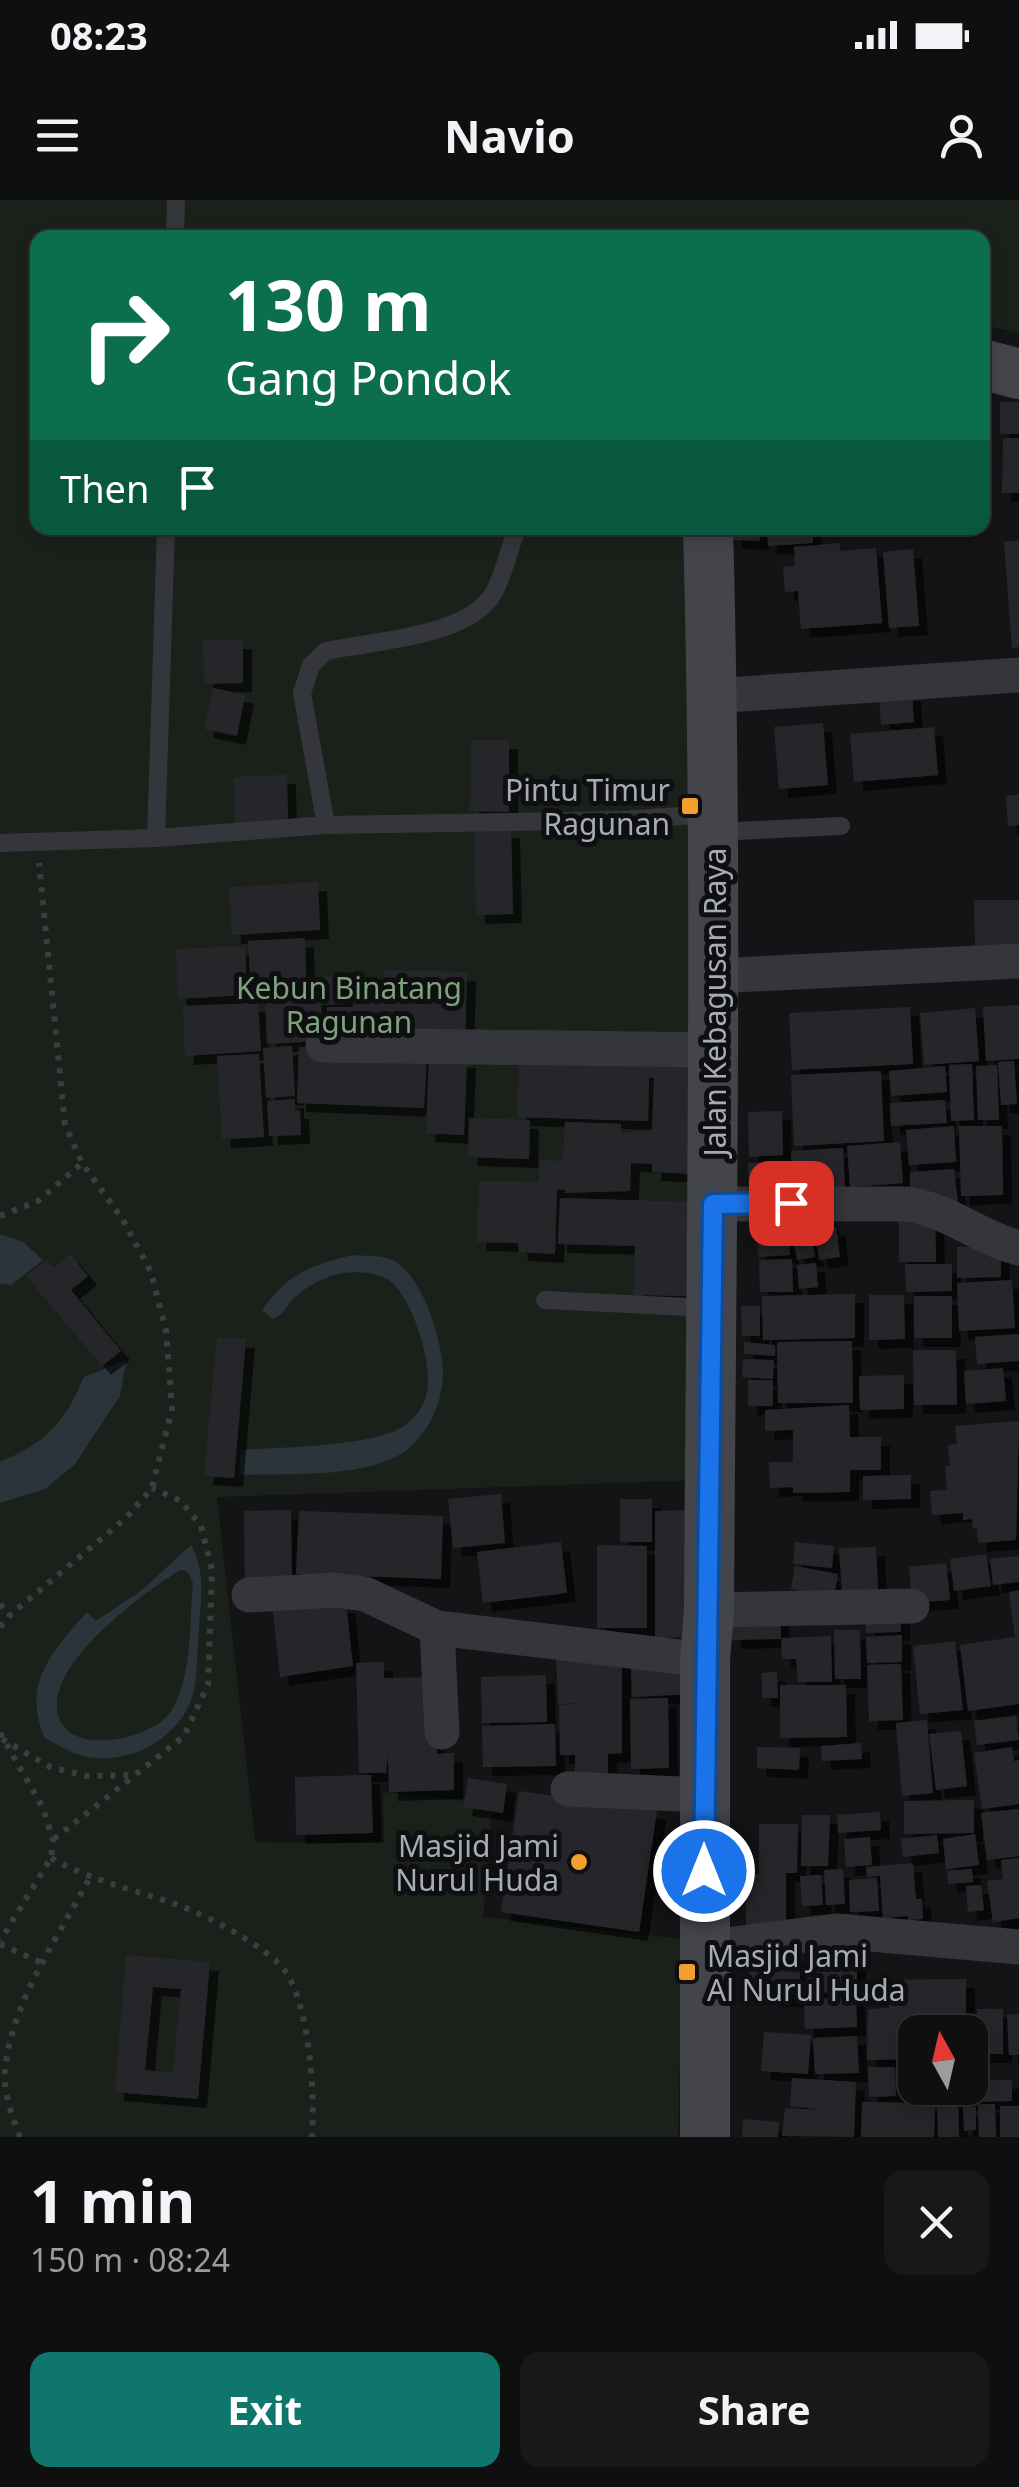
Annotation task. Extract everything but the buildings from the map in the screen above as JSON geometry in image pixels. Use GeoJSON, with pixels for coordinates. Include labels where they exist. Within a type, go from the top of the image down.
{"type":"FeatureCollection","features":[{"type":"Feature","properties":{"kind":"main road"},"geometry":{"type":"LineString","coordinates":[[990,366],[1019,374]]}},
{"type":"Feature","properties":{"kind":"main road","name":"Jalan Kebagusan Raya"},"geometry":{"type":"LineString","coordinates":[[705,2137],[705,1660],[709,1610],[715,1050],[708,535]]}},
{"type":"Feature","properties":{"kind":"street"},"geometry":{"type":"LineString","coordinates":[[713,696],[1019,675]]}},
{"type":"Feature","properties":{"kind":"street"},"geometry":{"type":"LineString","coordinates":[[714,976],[1019,961]]}},
{"type":"Feature","properties":{"kind":"street"},"geometry":{"type":"LineString","coordinates":[[322,1045],[715,1050]]}},
{"type":"Feature","properties":{"kind":"street"},"geometry":{"type":"LineString","coordinates":[[713,1204],[908,1204],[930,1208],[991,1242],[1019,1248]]}},
{"type":"Feature","properties":{"kind":"street"},"geometry":{"type":"LineString","coordinates":[[249,1595],[306,1590],[365,1594],[437,1628],[705,1660]]}},
{"type":"Feature","properties":{"kind":"street"},"geometry":{"type":"LineString","coordinates":[[709,1610],[912,1606]]}},
{"type":"Feature","properties":{"kind":"street"},"geometry":{"type":"LineString","coordinates":[[437,1628],[442,1732]]}},
{"type":"Feature","properties":{"kind":"street"},"geometry":{"type":"LineString","coordinates":[[568,1789],[704,1795]]}},
{"type":"Feature","properties":{"kind":"street"},"geometry":{"type":"LineString","coordinates":[[703,1948],[836,1931],[1019,1947]]}},
{"type":"Feature","properties":{"kind":"lane"},"geometry":{"type":"LineString","coordinates":[[175,230],[176,200]]}},
{"type":"Feature","properties":{"kind":"lane"},"geometry":{"type":"LineString","coordinates":[[156,838],[166,535]]}},
{"type":"Feature","properties":{"kind":"lane"},"geometry":{"type":"LineString","coordinates":[[326,825],[302,693],[311,665],[326,652],[450,627],[480,611],[494,592],[514,535]]}},
{"type":"Feature","properties":{"kind":"lane"},"geometry":{"type":"LineString","coordinates":[[0,843],[156,838],[326,825],[622,820],[841,826]]}},
{"type":"Feature","properties":{"kind":"lane"},"geometry":{"type":"LineString","coordinates":[[545,1300],[710,1308]]}},
{"type":"Feature","properties":{"kind":"path"},"geometry":{"type":"LineString","coordinates":[[0,1627],[125,1519],[152,1488],[172,1409],[166,1331],[151,1272],[123,1220],[82,1163],[65,1125],[37,842]]}},
{"type":"Feature","properties":{"kind":"path"},"geometry":{"type":"LineString","coordinates":[[0,1216],[38,1202],[82,1163]]}},
{"type":"Feature","properties":{"kind":"path"},"geometry":{"type":"LineString","coordinates":[[54,1840],[184,1736],[208,1685],[212,1570],[201,1526],[181,1501],[152,1488]]}},
{"type":"Feature","properties":{"kind":"path"},"geometry":{"type":"LineString","coordinates":[[0,1604],[10,1615]]}},
{"type":"Feature","properties":{"kind":"path"},"geometry":{"type":"LineString","coordinates":[[1,1736],[50,1768],[87,1776],[135,1775]]}},
{"type":"Feature","properties":{"kind":"path"},"geometry":{"type":"LineString","coordinates":[[1,1736],[43,1808],[54,1840],[51,1858],[0,1942],[42,1964]]}},
{"type":"Feature","properties":{"kind":"path"},"geometry":{"type":"LineString","coordinates":[[51,1858],[89,1879],[168,1901],[208,1918],[254,1945],[284,1970],[298,2002],[308,2049],[312,2137]]}},
{"type":"Feature","properties":{"kind":"path"},"geometry":{"type":"LineString","coordinates":[[20,2137],[10,2112],[4,2072],[14,2029],[42,1964],[89,1879]]}},
{"type":"Feature","properties":{"kind":"green space","name":"Kebun Binatang Ragunan"},"geometry":{"type":"Polygon","coordinates":[[[0,200],[1019,200],[1019,333],[990,327],[990,230],[30,230],[30,535],[698,535],[700,1480],[217,1497],[255,1842],[384,1843],[383,1792],[493,1804],[483,1917],[683,1939],[678,2137],[0,2137],[0,200]]]}},
{"type":"Feature","properties":{"kind":"shaded area"},"geometry":{"type":"Polygon","coordinates":[[[0,1234],[23,1242],[43,1260],[11,1285],[0,1284],[0,1234]]]}},
{"type":"Feature","properties":{"kind":"shaded area"},"geometry":{"type":"Polygon","coordinates":[[[352,1255],[390,1259],[401,1266],[421,1292],[435,1326],[442,1360],[442,1384],[432,1417],[413,1445],[368,1467],[324,1473],[239,1475],[241,1450],[374,1437],[407,1424],[422,1405],[428,1380],[424,1348],[405,1299],[387,1279],[361,1272],[334,1275],[302,1291],[273,1319],[262,1310],[291,1279],[352,1255]]]}},
{"type":"Feature","properties":{"kind":"shaded area"},"geometry":{"type":"Polygon","coordinates":[[[126,1360],[120,1396],[75,1464],[45,1489],[0,1503],[0,1462],[52,1430],[84,1377],[126,1360]]]}},
{"type":"Feature","properties":{"kind":"shaded area"},"geometry":{"type":"Polygon","coordinates":[[[191,1545],[201,1585],[197,1667],[194,1690],[179,1721],[154,1744],[121,1756],[87,1757],[45,1738],[37,1701],[39,1684],[52,1655],[87,1612],[96,1621],[142,1590],[191,1545]],[[180,1570],[142,1596],[77,1658],[63,1681],[57,1703],[62,1724],[71,1733],[85,1739],[118,1739],[150,1728],[171,1711],[183,1682],[189,1649],[193,1583],[187,1571],[180,1570]]]}},
{"type":"Feature","properties":{"kind":"place","name":"Pintu Timur Ragunan"},"geometry":{"type":"Point","coordinates":[690,806]}},
{"type":"Feature","properties":{"kind":"place","name":"Masjid Jami Nurul Huda"},"geometry":{"type":"Point","coordinates":[579,1862]}},
{"type":"Feature","properties":{"kind":"place","name":"Masjid Jami Al Nurul Huda"},"geometry":{"type":"Point","coordinates":[687,1972]}},
{"type":"Feature","properties":{"kind":"route"},"geometry":{"type":"LineString","coordinates":[[704,1871],[713,1204],[791,1203]]}}]}
